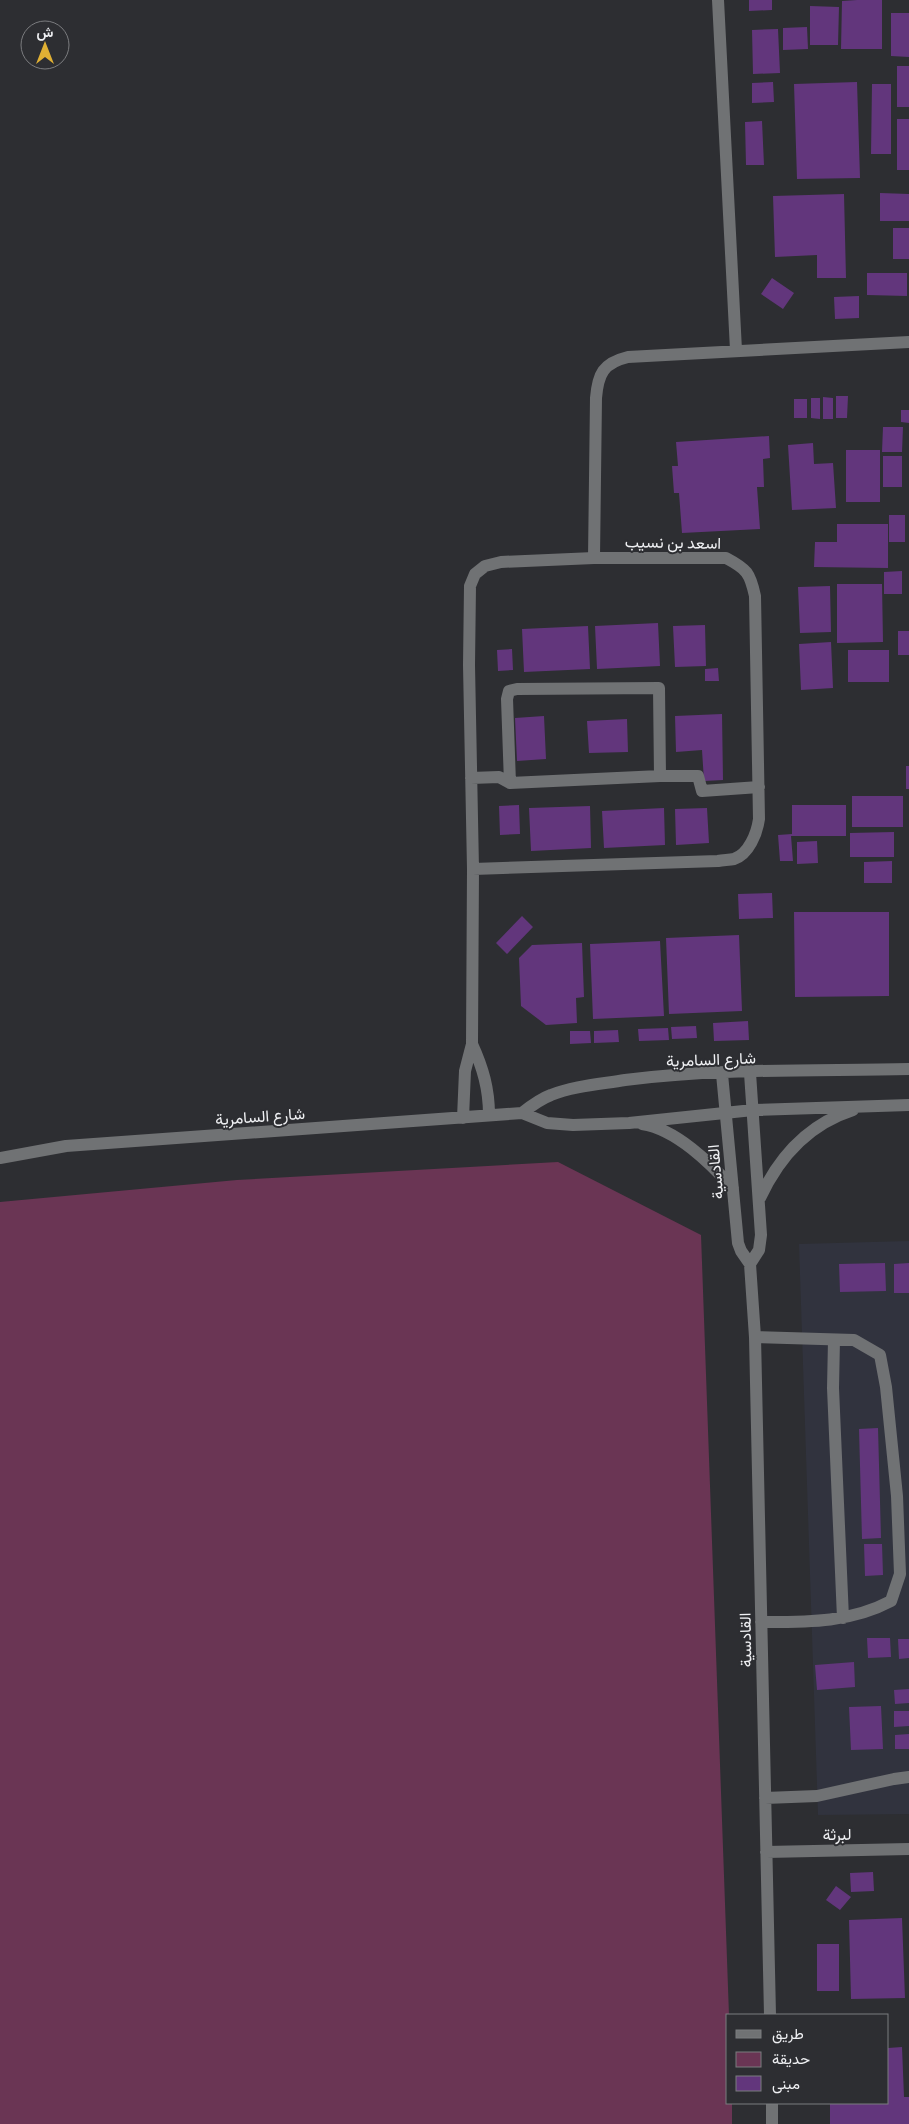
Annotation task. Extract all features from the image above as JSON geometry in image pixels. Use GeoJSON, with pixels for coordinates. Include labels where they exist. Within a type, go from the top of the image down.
{"type":"FeatureCollection","features":[{"type":"Feature","properties":{"kind":"street"},"geometry":{"type":"LineString","coordinates":[[718,0],[736,350]]}},
{"type":"Feature","properties":{"kind":"street"},"geometry":{"type":"LineString","coordinates":[[594,558],[596,398],[598,384],[607,365],[628,357],[909,342]]}},
{"type":"Feature","properties":{"kind":"street","name":"اسعد بن نسيب"},"geometry":{"type":"LineString","coordinates":[[471,778],[469,600],[470,586],[475,574],[485,566],[500,562],[594,558],[726,558],[741,566],[750,576],[755,596],[759,819],[757,834],[746,849],[736,858],[718,861],[474,869]]}},
{"type":"Feature","properties":{"kind":"street"},"geometry":{"type":"LineString","coordinates":[[510,783],[507,699],[509,691],[517,689],[659,688],[660,776]]}},
{"type":"Feature","properties":{"kind":"street"},"geometry":{"type":"LineString","coordinates":[[463,1118],[464,1077],[472,1044],[474,869],[471,778],[499,777],[510,783],[698,776],[702,790],[758,787]]}},
{"type":"Feature","properties":{"kind":"street"},"geometry":{"type":"LineString","coordinates":[[472,1044],[487,1084],[489,1115]]}},
{"type":"Feature","properties":{"kind":"street","name":"شارع السامرية"},"geometry":{"type":"LineString","coordinates":[[522,1113],[540,1100],[566,1091],[643,1078],[909,1069]]}},
{"type":"Feature","properties":{"kind":"street","name":"القادسية"},"geometry":{"type":"LineString","coordinates":[[750,1073],[760,1243],[755,1257],[750,1264]]}},
{"type":"Feature","properties":{"kind":"street","name":"القادسية"},"geometry":{"type":"LineString","coordinates":[[722,1074],[738,1244],[750,1264],[756,1337],[770,2014]]}},
{"type":"Feature","properties":{"kind":"street","name":"شارع السامرية"},"geometry":{"type":"LineString","coordinates":[[0,1158],[66,1146],[522,1113],[534,1119],[560,1125],[629,1122],[753,1110],[909,1105]]}},
{"type":"Feature","properties":{"kind":"street"},"geometry":{"type":"LineString","coordinates":[[758,1200],[779,1164],[808,1134],[844,1113],[864,1106]]}},
{"type":"Feature","properties":{"kind":"street"},"geometry":{"type":"LineString","coordinates":[[629,1122],[650,1126],[687,1145],[704,1158],[733,1188]]}},
{"type":"Feature","properties":{"kind":"street"},"geometry":{"type":"LineString","coordinates":[[756,1337],[854,1340],[880,1355],[886,1387],[897,1496],[900,1574],[891,1601],[871,1612],[842,1618],[799,1622],[761,1622]]}},
{"type":"Feature","properties":{"kind":"street"},"geometry":{"type":"LineString","coordinates":[[834,1340],[834,1398],[842,1618]]}},
{"type":"Feature","properties":{"kind":"street"},"geometry":{"type":"LineString","coordinates":[[765,1798],[817,1796],[909,1777]]}},
{"type":"Feature","properties":{"kind":"street","name":"لبرثة"},"geometry":{"type":"LineString","coordinates":[[766,1852],[909,1849]]}},
{"type":"Feature","properties":{"kind":"street"},"geometry":{"type":"LineString","coordinates":[[772,2104],[772,2124]]}},
{"type":"Feature","properties":{"kind":"shaded area"},"geometry":{"type":"Polygon","coordinates":[[[909,1241],[909,1814],[818,1815],[799,1244],[909,1241]]]}},
{"type":"Feature","properties":{"kind":"green space"},"geometry":{"type":"Polygon","coordinates":[[[558,1162],[701,1235],[729,2014],[726,2014],[726,2104],[732,2104],[732,2124],[0,2124],[0,1202],[237,1180],[558,1162]]]}},
{"type":"Feature","properties":{"kind":"building"},"geometry":{"type":"Polygon","coordinates":[[[749,0],[772,0],[772,10],[749,11],[749,0]]]}},
{"type":"Feature","properties":{"kind":"building"},"geometry":{"type":"Polygon","coordinates":[[[882,0],[882,49],[841,49],[842,1],[882,0]]]}},
{"type":"Feature","properties":{"kind":"building"},"geometry":{"type":"Polygon","coordinates":[[[810,6],[839,7],[838,45],[810,45],[810,6]]]}},
{"type":"Feature","properties":{"kind":"building"},"geometry":{"type":"Polygon","coordinates":[[[891,13],[909,13],[909,57],[891,56],[891,13]]]}},
{"type":"Feature","properties":{"kind":"building"},"geometry":{"type":"Polygon","coordinates":[[[807,27],[808,49],[783,50],[783,28],[807,27]]]}},
{"type":"Feature","properties":{"kind":"building"},"geometry":{"type":"Polygon","coordinates":[[[778,29],[780,73],[753,74],[752,30],[778,29]]]}},
{"type":"Feature","properties":{"kind":"building"},"geometry":{"type":"Polygon","coordinates":[[[897,66],[909,66],[909,107],[897,107],[897,66]]]}},
{"type":"Feature","properties":{"kind":"building"},"geometry":{"type":"Polygon","coordinates":[[[773,82],[774,102],[752,103],[752,83],[773,82]]]}},
{"type":"Feature","properties":{"kind":"building"},"geometry":{"type":"Polygon","coordinates":[[[857,82],[860,178],[797,179],[794,84],[857,82]]]}},
{"type":"Feature","properties":{"kind":"building"},"geometry":{"type":"Polygon","coordinates":[[[872,84],[891,84],[891,154],[871,154],[872,84]]]}},
{"type":"Feature","properties":{"kind":"building"},"geometry":{"type":"Polygon","coordinates":[[[897,119],[909,119],[909,170],[897,170],[897,119]]]}},
{"type":"Feature","properties":{"kind":"building"},"geometry":{"type":"Polygon","coordinates":[[[762,121],[764,165],[746,165],[745,122],[762,121]]]}},
{"type":"Feature","properties":{"kind":"building"},"geometry":{"type":"Polygon","coordinates":[[[880,193],[909,194],[909,221],[880,221],[880,193]]]}},
{"type":"Feature","properties":{"kind":"building"},"geometry":{"type":"Polygon","coordinates":[[[844,194],[846,278],[817,278],[817,255],[775,257],[773,196],[844,194]]]}},
{"type":"Feature","properties":{"kind":"building"},"geometry":{"type":"Polygon","coordinates":[[[893,228],[909,228],[909,259],[893,259],[893,228]]]}},
{"type":"Feature","properties":{"kind":"building"},"geometry":{"type":"Polygon","coordinates":[[[867,273],[907,273],[907,296],[867,295],[867,273]]]}},
{"type":"Feature","properties":{"kind":"building"},"geometry":{"type":"Polygon","coordinates":[[[772,278],[794,293],[783,309],[761,294],[772,278]]]}},
{"type":"Feature","properties":{"kind":"building"},"geometry":{"type":"Polygon","coordinates":[[[859,296],[859,318],[835,319],[834,297],[859,296]]]}},
{"type":"Feature","properties":{"kind":"building"},"geometry":{"type":"Polygon","coordinates":[[[836,396],[848,396],[847,418],[836,418],[836,396]]]}},
{"type":"Feature","properties":{"kind":"building"},"geometry":{"type":"Polygon","coordinates":[[[823,397],[833,398],[833,419],[823,419],[823,397]]]}},
{"type":"Feature","properties":{"kind":"building"},"geometry":{"type":"Polygon","coordinates":[[[811,398],[820,398],[820,419],[811,418],[811,398]]]}},
{"type":"Feature","properties":{"kind":"building"},"geometry":{"type":"Polygon","coordinates":[[[794,399],[807,399],[807,418],[794,418],[794,399]]]}},
{"type":"Feature","properties":{"kind":"building"},"geometry":{"type":"Polygon","coordinates":[[[901,410],[909,410],[909,423],[901,422],[901,410]]]}},
{"type":"Feature","properties":{"kind":"building"},"geometry":{"type":"Polygon","coordinates":[[[883,427],[903,427],[902,452],[882,452],[883,427]]]}},
{"type":"Feature","properties":{"kind":"building"},"geometry":{"type":"Polygon","coordinates":[[[769,436],[770,458],[763,459],[764,487],[757,487],[760,529],[682,533],[679,493],[674,493],[672,466],[678,466],[676,442],[769,436]]]}},
{"type":"Feature","properties":{"kind":"building"},"geometry":{"type":"Polygon","coordinates":[[[813,443],[814,464],[833,463],[836,508],[792,510],[788,445],[813,443]]]}},
{"type":"Feature","properties":{"kind":"building"},"geometry":{"type":"Polygon","coordinates":[[[846,450],[880,450],[880,502],[846,502],[846,450]]]}},
{"type":"Feature","properties":{"kind":"building"},"geometry":{"type":"Polygon","coordinates":[[[883,456],[902,456],[902,487],[883,487],[883,456]]]}},
{"type":"Feature","properties":{"kind":"building"},"geometry":{"type":"Polygon","coordinates":[[[889,515],[905,515],[905,542],[889,542],[889,515]]]}},
{"type":"Feature","properties":{"kind":"building"},"geometry":{"type":"Polygon","coordinates":[[[837,524],[888,524],[888,568],[814,567],[815,542],[837,542],[837,524]]]}},
{"type":"Feature","properties":{"kind":"building"},"geometry":{"type":"Polygon","coordinates":[[[902,571],[902,594],[884,594],[884,572],[902,571]]]}},
{"type":"Feature","properties":{"kind":"building"},"geometry":{"type":"Polygon","coordinates":[[[837,584],[882,584],[883,642],[837,643],[837,584]]]}},
{"type":"Feature","properties":{"kind":"building"},"geometry":{"type":"Polygon","coordinates":[[[830,586],[831,632],[800,633],[798,587],[830,586]]]}},
{"type":"Feature","properties":{"kind":"building"},"geometry":{"type":"Polygon","coordinates":[[[658,623],[660,666],[597,669],[595,626],[658,623]]]}},
{"type":"Feature","properties":{"kind":"building"},"geometry":{"type":"Polygon","coordinates":[[[705,625],[706,666],[675,667],[673,626],[705,625]]]}},
{"type":"Feature","properties":{"kind":"building"},"geometry":{"type":"Polygon","coordinates":[[[588,626],[590,669],[524,672],[522,629],[588,626]]]}},
{"type":"Feature","properties":{"kind":"building"},"geometry":{"type":"Polygon","coordinates":[[[898,631],[909,631],[909,655],[898,655],[898,631]]]}},
{"type":"Feature","properties":{"kind":"building"},"geometry":{"type":"Polygon","coordinates":[[[831,642],[833,688],[801,690],[799,644],[831,642]]]}},
{"type":"Feature","properties":{"kind":"building"},"geometry":{"type":"Polygon","coordinates":[[[512,649],[513,670],[498,671],[497,650],[512,649]]]}},
{"type":"Feature","properties":{"kind":"building"},"geometry":{"type":"Polygon","coordinates":[[[848,650],[889,650],[889,682],[848,682],[848,650]]]}},
{"type":"Feature","properties":{"kind":"building"},"geometry":{"type":"Polygon","coordinates":[[[718,668],[719,681],[705,681],[705,669],[718,668]]]}},
{"type":"Feature","properties":{"kind":"building"},"geometry":{"type":"Polygon","coordinates":[[[722,714],[723,780],[704,781],[702,750],[676,752],[675,716],[722,714]]]}},
{"type":"Feature","properties":{"kind":"building"},"geometry":{"type":"Polygon","coordinates":[[[544,716],[546,759],[517,761],[515,718],[544,716]]]}},
{"type":"Feature","properties":{"kind":"building"},"geometry":{"type":"Polygon","coordinates":[[[627,719],[628,752],[589,753],[587,721],[627,719]]]}},
{"type":"Feature","properties":{"kind":"building"},"geometry":{"type":"Polygon","coordinates":[[[906,766],[909,766],[909,789],[906,789],[906,766]]]}},
{"type":"Feature","properties":{"kind":"building"},"geometry":{"type":"Polygon","coordinates":[[[852,796],[903,796],[903,827],[852,827],[852,796]]]}},
{"type":"Feature","properties":{"kind":"building"},"geometry":{"type":"Polygon","coordinates":[[[519,805],[520,834],[500,835],[499,806],[519,805]]]}},
{"type":"Feature","properties":{"kind":"building"},"geometry":{"type":"Polygon","coordinates":[[[792,805],[846,805],[846,836],[791,836],[793,861],[780,861],[778,835],[792,834],[792,805]]]}},
{"type":"Feature","properties":{"kind":"building"},"geometry":{"type":"Polygon","coordinates":[[[590,806],[591,848],[531,851],[529,808],[590,806]]]}},
{"type":"Feature","properties":{"kind":"building"},"geometry":{"type":"Polygon","coordinates":[[[664,808],[665,845],[604,848],[602,811],[664,808]]]}},
{"type":"Feature","properties":{"kind":"building"},"geometry":{"type":"Polygon","coordinates":[[[707,808],[709,843],[676,845],[675,809],[707,808]]]}},
{"type":"Feature","properties":{"kind":"building"},"geometry":{"type":"Polygon","coordinates":[[[894,832],[894,857],[850,857],[850,833],[894,832]]]}},
{"type":"Feature","properties":{"kind":"building"},"geometry":{"type":"Polygon","coordinates":[[[817,841],[818,863],[797,864],[797,842],[817,841]]]}},
{"type":"Feature","properties":{"kind":"building"},"geometry":{"type":"Polygon","coordinates":[[[892,861],[892,883],[864,883],[864,862],[892,861]]]}},
{"type":"Feature","properties":{"kind":"building"},"geometry":{"type":"Polygon","coordinates":[[[772,893],[773,918],[739,919],[738,894],[772,893]]]}},
{"type":"Feature","properties":{"kind":"building"},"geometry":{"type":"Polygon","coordinates":[[[794,912],[889,912],[889,996],[795,997],[794,912]]]}},
{"type":"Feature","properties":{"kind":"building"},"geometry":{"type":"Polygon","coordinates":[[[522,916],[533,927],[507,954],[496,943],[522,916]]]}},
{"type":"Feature","properties":{"kind":"building"},"geometry":{"type":"Polygon","coordinates":[[[739,935],[742,1011],[669,1014],[666,938],[739,935]]]}},
{"type":"Feature","properties":{"kind":"building"},"geometry":{"type":"Polygon","coordinates":[[[660,941],[664,1016],[593,1019],[590,944],[660,941]]]}},
{"type":"Feature","properties":{"kind":"building"},"geometry":{"type":"Polygon","coordinates":[[[582,943],[584,997],[576,998],[577,1023],[546,1025],[521,1006],[519,958],[532,945],[582,943]]]}},
{"type":"Feature","properties":{"kind":"building"},"geometry":{"type":"Polygon","coordinates":[[[748,1021],[749,1040],[714,1041],[713,1023],[748,1021]]]}},
{"type":"Feature","properties":{"kind":"building"},"geometry":{"type":"Polygon","coordinates":[[[696,1026],[697,1038],[672,1039],[671,1027],[696,1026]]]}},
{"type":"Feature","properties":{"kind":"building"},"geometry":{"type":"Polygon","coordinates":[[[668,1028],[669,1040],[639,1041],[638,1029],[668,1028]]]}},
{"type":"Feature","properties":{"kind":"building"},"geometry":{"type":"Polygon","coordinates":[[[618,1030],[619,1042],[594,1043],[594,1031],[618,1030]]]}},
{"type":"Feature","properties":{"kind":"building"},"geometry":{"type":"Polygon","coordinates":[[[570,1031],[590,1031],[591,1043],[570,1044],[570,1031]]]}},
{"type":"Feature","properties":{"kind":"building"},"geometry":{"type":"Polygon","coordinates":[[[885,1263],[886,1291],[840,1292],[839,1264],[885,1263]]]}},
{"type":"Feature","properties":{"kind":"building"},"geometry":{"type":"Polygon","coordinates":[[[909,1263],[909,1293],[894,1293],[894,1264],[909,1263]]]}},
{"type":"Feature","properties":{"kind":"building"},"geometry":{"type":"Polygon","coordinates":[[[878,1428],[881,1538],[862,1539],[859,1429],[878,1428]]]}},
{"type":"Feature","properties":{"kind":"building"},"geometry":{"type":"Polygon","coordinates":[[[864,1544],[882,1544],[883,1575],[865,1576],[864,1544]]]}},
{"type":"Feature","properties":{"kind":"building"},"geometry":{"type":"Polygon","coordinates":[[[867,1638],[890,1638],[891,1657],[868,1658],[867,1638]]]}},
{"type":"Feature","properties":{"kind":"building"},"geometry":{"type":"Polygon","coordinates":[[[898,1639],[909,1639],[909,1658],[899,1659],[898,1639]]]}},
{"type":"Feature","properties":{"kind":"building"},"geometry":{"type":"Polygon","coordinates":[[[854,1662],[855,1687],[817,1690],[815,1665],[854,1662]]]}},
{"type":"Feature","properties":{"kind":"building"},"geometry":{"type":"Polygon","coordinates":[[[909,1689],[909,1703],[895,1704],[894,1690],[909,1689]]]}},
{"type":"Feature","properties":{"kind":"building"},"geometry":{"type":"Polygon","coordinates":[[[881,1706],[883,1749],[851,1750],[849,1707],[881,1706]]]}},
{"type":"Feature","properties":{"kind":"building"},"geometry":{"type":"Polygon","coordinates":[[[894,1711],[909,1711],[909,1726],[894,1727],[894,1711]]]}},
{"type":"Feature","properties":{"kind":"building"},"geometry":{"type":"Polygon","coordinates":[[[909,1734],[909,1749],[895,1749],[895,1735],[909,1734]]]}},
{"type":"Feature","properties":{"kind":"building"},"geometry":{"type":"Polygon","coordinates":[[[873,1872],[874,1891],[851,1892],[850,1873],[873,1872]]]}},
{"type":"Feature","properties":{"kind":"building"},"geometry":{"type":"Polygon","coordinates":[[[836,1886],[851,1897],[840,1910],[826,1900],[836,1886]]]}},
{"type":"Feature","properties":{"kind":"building"},"geometry":{"type":"Polygon","coordinates":[[[902,1918],[905,1998],[851,1999],[849,1920],[902,1918]]]}},
{"type":"Feature","properties":{"kind":"building"},"geometry":{"type":"Polygon","coordinates":[[[817,1944],[839,1944],[839,1991],[817,1991],[817,1944]]]}},
{"type":"Feature","properties":{"kind":"building"},"geometry":{"type":"Polygon","coordinates":[[[902,2047],[904,2097],[909,2097],[909,2124],[830,2124],[830,2104],[889,2104],[889,2048],[902,2047]]]}}]}
